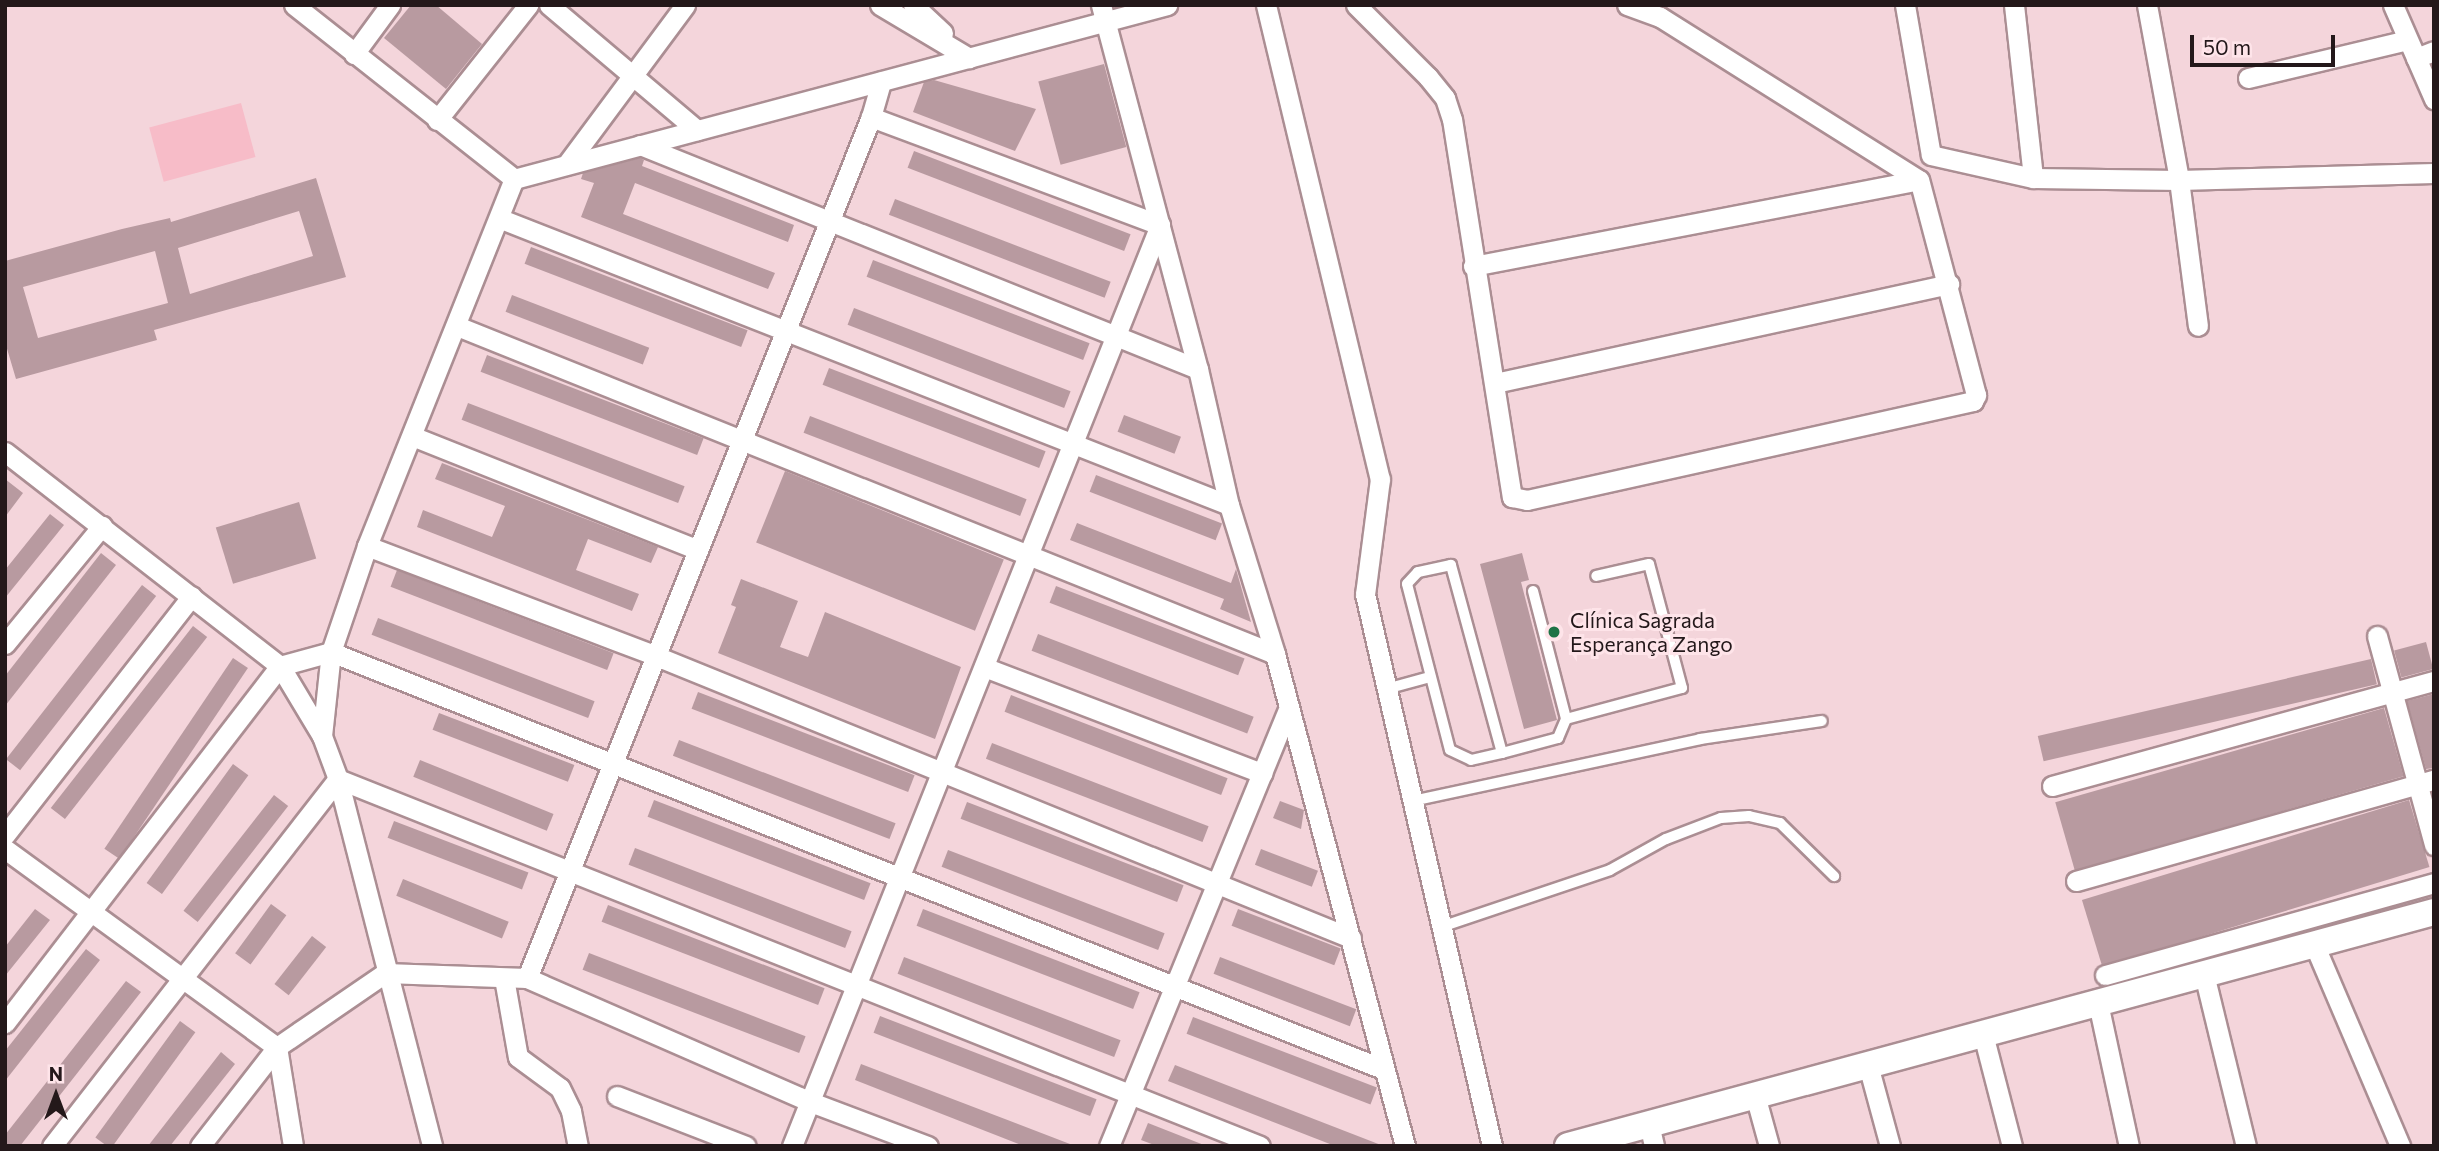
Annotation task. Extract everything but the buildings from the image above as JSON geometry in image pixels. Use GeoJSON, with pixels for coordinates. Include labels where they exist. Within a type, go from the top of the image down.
{"type":"FeatureCollection","features":[{"type":"Feature","properties":{"kind":"street"},"geometry":{"type":"LineString","coordinates":[[293,5],[514,179]]}},
{"type":"Feature","properties":{"kind":"street"},"geometry":{"type":"LineString","coordinates":[[354,54],[390,5]]}},
{"type":"Feature","properties":{"kind":"street"},"geometry":{"type":"LineString","coordinates":[[437,120],[528,5]]}},
{"type":"Feature","properties":{"kind":"street"},"geometry":{"type":"LineString","coordinates":[[549,5],[632,72],[697,130]]}},
{"type":"Feature","properties":{"kind":"street"},"geometry":{"type":"LineString","coordinates":[[567,164],[632,72],[685,5]]}},
{"type":"Feature","properties":{"kind":"street"},"geometry":{"type":"LineString","coordinates":[[880,5],[969,58]]}},
{"type":"Feature","properties":{"kind":"street"},"geometry":{"type":"LineString","coordinates":[[913,5],[969,58]]}},
{"type":"Feature","properties":{"kind":"street"},"geometry":{"type":"LineString","coordinates":[[514,179],[969,58],[1103,13],[1167,5]]}},
{"type":"Feature","properties":{"kind":"street"},"geometry":{"type":"LineString","coordinates":[[1266,5],[1380,479],[1364,580],[1385,689],[1492,1146]]}},
{"type":"Feature","properties":{"kind":"street"},"geometry":{"type":"LineString","coordinates":[[1356,5],[1445,98],[1495,383],[1508,492],[1512,497],[1527,500],[1973,401],[1976,395],[1949,284],[1919,180],[1660,17],[1627,5]]}},
{"type":"Feature","properties":{"kind":"street"},"geometry":{"type":"LineString","coordinates":[[1905,5],[1931,155],[2033,178],[2179,180],[2434,173]]}},
{"type":"Feature","properties":{"kind":"street"},"geometry":{"type":"LineString","coordinates":[[2014,5],[2033,178]]}},
{"type":"Feature","properties":{"kind":"street"},"geometry":{"type":"LineString","coordinates":[[2147,5],[2179,180],[2198,326]]}},
{"type":"Feature","properties":{"kind":"street"},"geometry":{"type":"LineString","coordinates":[[2393,5],[2408,40],[2425,54],[2434,99]]}},
{"type":"Feature","properties":{"kind":"street"},"geometry":{"type":"LineString","coordinates":[[1103,13],[1198,369],[1229,505],[1275,654],[1405,1146]]}},
{"type":"Feature","properties":{"kind":"street"},"geometry":{"type":"LineString","coordinates":[[2248,78],[2408,40]]}},
{"type":"Feature","properties":{"kind":"street"},"geometry":{"type":"LineString","coordinates":[[527,978],[871,117],[881,81]]}},
{"type":"Feature","properties":{"kind":"street"},"geometry":{"type":"LineString","coordinates":[[871,117],[1160,225]]}},
{"type":"Feature","properties":{"kind":"street"},"geometry":{"type":"LineString","coordinates":[[640,145],[1198,369]]}},
{"type":"Feature","properties":{"kind":"street"},"geometry":{"type":"LineString","coordinates":[[323,736],[331,652],[367,546],[501,219],[514,179]]}},
{"type":"Feature","properties":{"kind":"street"},"geometry":{"type":"LineString","coordinates":[[1473,266],[1919,180]]}},
{"type":"Feature","properties":{"kind":"street"},"geometry":{"type":"LineString","coordinates":[[501,219],[1229,505]]}},
{"type":"Feature","properties":{"kind":"street"},"geometry":{"type":"LineString","coordinates":[[792,1146],[984,667],[1026,554],[1160,225]]}},
{"type":"Feature","properties":{"kind":"street"},"geometry":{"type":"LineString","coordinates":[[1495,383],[1949,284]]}},
{"type":"Feature","properties":{"kind":"street"},"geometry":{"type":"LineString","coordinates":[[457,326],[1275,654]]}},
{"type":"Feature","properties":{"kind":"street"},"geometry":{"type":"LineString","coordinates":[[412,436],[698,550]]}},
{"type":"Feature","properties":{"kind":"street"},"geometry":{"type":"LineString","coordinates":[[6,455],[102,526],[280,666],[323,736],[338,779],[385,973],[432,1146]]}},
{"type":"Feature","properties":{"kind":"street"},"geometry":{"type":"LineString","coordinates":[[5,644],[102,526]]}},
{"type":"Feature","properties":{"kind":"street"},"geometry":{"type":"LineString","coordinates":[[367,546],[656,656],[943,770],[1351,938]]}},
{"type":"Feature","properties":{"kind":"street"},"geometry":{"type":"LineString","coordinates":[[5,835],[192,596]]}},
{"type":"Feature","properties":{"kind":"street"},"geometry":{"type":"LineString","coordinates":[[2377,636],[2391,693],[2425,782],[2434,845]]}},
{"type":"Feature","properties":{"kind":"street"},"geometry":{"type":"LineString","coordinates":[[5,1023],[93,913],[280,666],[331,652],[899,874],[1174,988],[1383,1069]]}},
{"type":"Feature","properties":{"kind":"street"},"geometry":{"type":"LineString","coordinates":[[984,667],[1262,773]]}},
{"type":"Feature","properties":{"kind":"street"},"geometry":{"type":"LineString","coordinates":[[2052,786],[2434,681]]}},
{"type":"Feature","properties":{"kind":"street"},"geometry":{"type":"LineString","coordinates":[[1109,1146],[1289,707]]}},
{"type":"Feature","properties":{"kind":"street"},"geometry":{"type":"LineString","coordinates":[[338,779],[1260,1146]]}},
{"type":"Feature","properties":{"kind":"street"},"geometry":{"type":"LineString","coordinates":[[52,1146],[338,779]]}},
{"type":"Feature","properties":{"kind":"street"},"geometry":{"type":"LineString","coordinates":[[2076,881],[2425,782]]}},
{"type":"Feature","properties":{"kind":"street"},"geometry":{"type":"LineString","coordinates":[[5,849],[277,1047],[293,1146]]}},
{"type":"Feature","properties":{"kind":"street"},"geometry":{"type":"LineString","coordinates":[[2105,975],[2434,883]]}},
{"type":"Feature","properties":{"kind":"street"},"geometry":{"type":"LineString","coordinates":[[1568,1146],[1652,1135],[1755,1095],[2434,912]]}},
{"type":"Feature","properties":{"kind":"street"},"geometry":{"type":"LineString","coordinates":[[2314,944],[2400,1146]]}},
{"type":"Feature","properties":{"kind":"street"},"geometry":{"type":"LineString","coordinates":[[200,1146],[277,1047],[385,973],[527,978],[808,1101],[928,1146]]}},
{"type":"Feature","properties":{"kind":"street"},"geometry":{"type":"LineString","coordinates":[[2204,974],[2246,1146]]}},
{"type":"Feature","properties":{"kind":"street"},"geometry":{"type":"LineString","coordinates":[[504,978],[518,1057],[560,1088],[571,1111],[578,1146]]}},
{"type":"Feature","properties":{"kind":"street"},"geometry":{"type":"LineString","coordinates":[[2098,1003],[2129,1146]]}},
{"type":"Feature","properties":{"kind":"street"},"geometry":{"type":"LineString","coordinates":[[1983,1034],[2012,1146]]}},
{"type":"Feature","properties":{"kind":"street"},"geometry":{"type":"LineString","coordinates":[[1868,1065],[1890,1146]]}},
{"type":"Feature","properties":{"kind":"street"},"geometry":{"type":"LineString","coordinates":[[1755,1095],[1769,1146]]}},
{"type":"Feature","properties":{"kind":"street"},"geometry":{"type":"LineString","coordinates":[[617,1096],[746,1146]]}},
{"type":"Feature","properties":{"kind":"lane"},"geometry":{"type":"LineString","coordinates":[[1566,719],[1682,688],[1649,564],[1596,576]]}},
{"type":"Feature","properties":{"kind":"lane"},"geometry":{"type":"LineString","coordinates":[[1502,752],[1451,565],[1419,572],[1407,584],[1430,677],[1455,756],[1471,760],[1558,738],[1566,719],[1533,591]]}},
{"type":"Feature","properties":{"kind":"lane"},"geometry":{"type":"LineString","coordinates":[[1385,689],[1430,677]]}},
{"type":"Feature","properties":{"kind":"lane"},"geometry":{"type":"LineString","coordinates":[[1412,801],[1700,739],[1822,721]]}},
{"type":"Feature","properties":{"kind":"lane"},"geometry":{"type":"LineString","coordinates":[[1441,927],[1610,870],[1666,839],[1721,818],[1749,816],[1780,822],[1834,876]]}},
{"type":"Feature","properties":{"kind":"shaded area"},"geometry":{"type":"Polygon","coordinates":[[[241,103],[255,157],[164,182],[149,128],[241,103]]]}},
{"type":"Feature","properties":{"kind":"place","name":"Clínica Sagrada Esperança Zango"},"geometry":{"type":"Point","coordinates":[1554,632]}}]}
